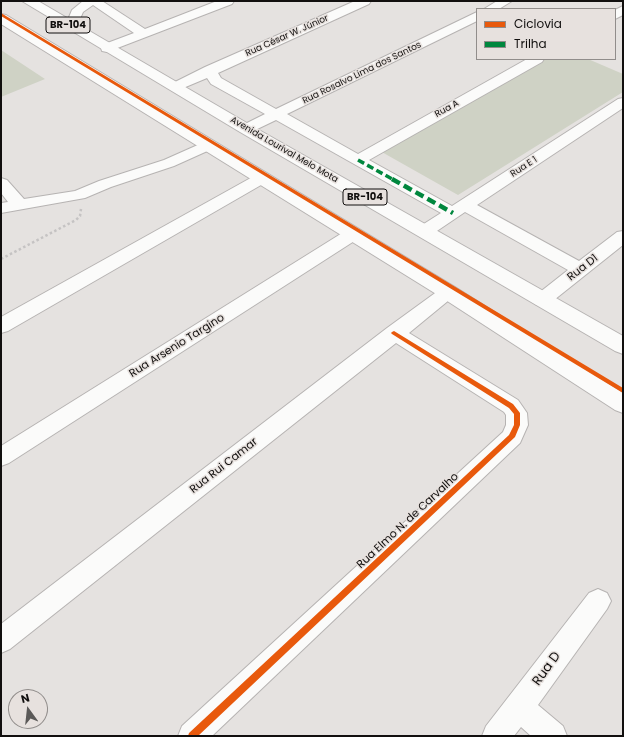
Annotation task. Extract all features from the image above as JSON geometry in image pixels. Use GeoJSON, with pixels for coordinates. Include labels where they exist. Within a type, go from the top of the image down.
{"type":"FeatureCollection","features":[{"type":"Feature","properties":{"kind":"highway","name":"Avenida Lourival Melo Mota"},"geometry":{"type":"LineString","coordinates":[[29,1],[246,129],[623,346]]}},
{"type":"Feature","properties":{"kind":"highway","name":"BR-104"},"geometry":{"type":"LineString","coordinates":[[1,18],[448,292],[623,404]]}},
{"type":"Feature","properties":{"kind":"street"},"geometry":{"type":"LineString","coordinates":[[71,27],[78,10],[91,1]]}},
{"type":"Feature","properties":{"kind":"street"},"geometry":{"type":"LineString","coordinates":[[95,1],[100,6],[145,34]]}},
{"type":"Feature","properties":{"kind":"street"},"geometry":{"type":"LineString","coordinates":[[108,48],[228,1]]}},
{"type":"Feature","properties":{"kind":"street","name":"Rua César W. Júnior"},"geometry":{"type":"LineString","coordinates":[[176,87],[210,70],[365,1]]}},
{"type":"Feature","properties":{"kind":"street"},"geometry":{"type":"LineString","coordinates":[[492,8],[506,1]]}},
{"type":"Feature","properties":{"kind":"street","name":"Rua Rosalvo Lima dos Santos"},"geometry":{"type":"LineString","coordinates":[[246,129],[476,16]]}},
{"type":"Feature","properties":{"kind":"street","name":"Rua A"},"geometry":{"type":"LineString","coordinates":[[358,160],[534,60]]}},
{"type":"Feature","properties":{"kind":"street"},"geometry":{"type":"LineString","coordinates":[[210,70],[216,81],[358,160],[581,270]]}},
{"type":"Feature","properties":{"kind":"street","name":"Rua E 1"},"geometry":{"type":"LineString","coordinates":[[425,231],[623,102]]}},
{"type":"Feature","properties":{"kind":"street"},"geometry":{"type":"LineString","coordinates":[[1,208],[79,195],[105,184],[170,163],[209,145]]}},
{"type":"Feature","properties":{"kind":"street"},"geometry":{"type":"LineString","coordinates":[[1,314],[259,176]]}},
{"type":"Feature","properties":{"kind":"street"},"geometry":{"type":"LineString","coordinates":[[1,183],[20,205]]}},
{"type":"Feature","properties":{"kind":"street"},"geometry":{"type":"LineString","coordinates":[[1,326],[230,192]]}},
{"type":"Feature","properties":{"kind":"street","name":"Rua Arsenio Targino"},"geometry":{"type":"LineString","coordinates":[[1,457],[353,234]]}},
{"type":"Feature","properties":{"kind":"street","name":"Rua D1"},"geometry":{"type":"LineString","coordinates":[[542,300],[623,236]]}},
{"type":"Feature","properties":{"kind":"street","name":"Rua Rui Camar"},"geometry":{"type":"LineString","coordinates":[[1,640],[448,292]]}},
{"type":"Feature","properties":{"kind":"street","name":"Rua Elmo N. de Carvalho"},"geometry":{"type":"LineString","coordinates":[[192,736],[512,437],[517,425],[517,413],[511,406],[394,333]]}},
{"type":"Feature","properties":{"kind":"street","name":"Rua D"},"geometry":{"type":"LineString","coordinates":[[496,736],[519,708],[598,601]]}},
{"type":"Feature","properties":{"kind":"street"},"geometry":{"type":"LineString","coordinates":[[519,708],[553,736]]}},
{"type":"Feature","properties":{"kind":"path"},"geometry":{"type":"LineString","coordinates":[[1,259],[76,220],[81,212],[79,195]]}},
{"type":"Feature","properties":{"kind":"shaded area"},"geometry":{"type":"Polygon","coordinates":[[[1,50],[45,79],[1,97],[1,50]]]}},
{"type":"Feature","properties":{"kind":"shaded area"},"geometry":{"type":"Polygon","coordinates":[[[543,60],[590,60],[623,74],[623,92],[458,195],[380,151],[543,60]]]}},
{"type":"Feature","properties":{"kind":"marked path"},"geometry":{"type":"LineString","coordinates":[[358,160],[453,213]]}},
{"type":"Feature","properties":{"kind":"cycle path"},"geometry":{"type":"LineString","coordinates":[[1,14],[623,391]]}},
{"type":"Feature","properties":{"kind":"cycle path"},"geometry":{"type":"LineString","coordinates":[[192,736],[512,437],[517,425],[517,413],[511,406],[394,333]]}}]}
